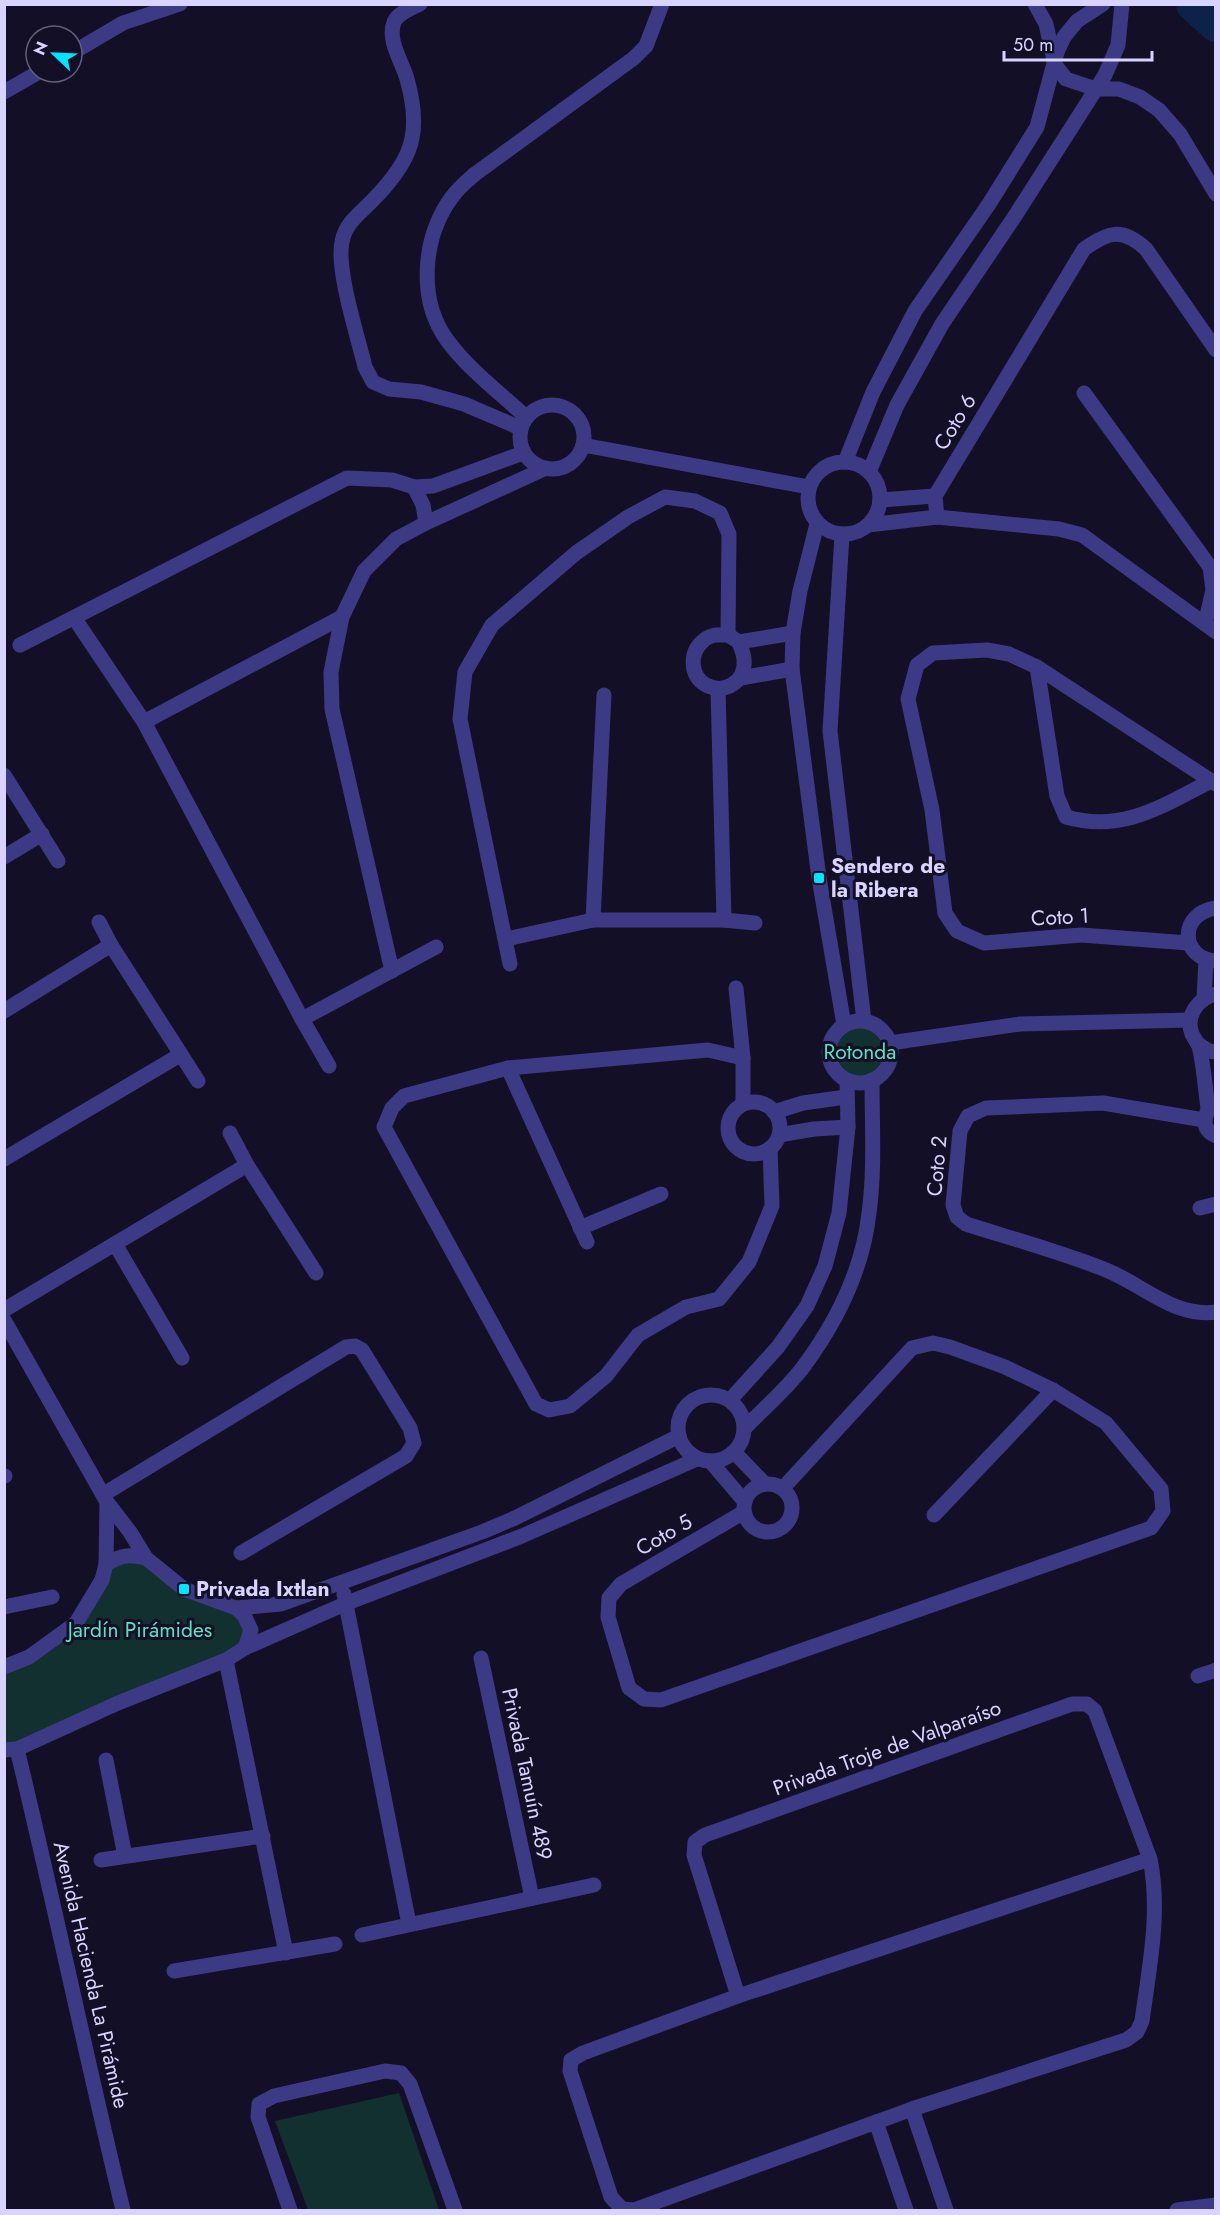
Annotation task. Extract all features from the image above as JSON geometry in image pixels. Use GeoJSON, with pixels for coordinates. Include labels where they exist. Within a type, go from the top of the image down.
{"type":"FeatureCollection","features":[{"type":"Feature","properties":{"kind":"street"},"geometry":{"type":"LineString","coordinates":[[84,46],[123,23],[144,4]]}},
{"type":"Feature","properties":{"kind":"street"},"geometry":{"type":"LineString","coordinates":[[123,23],[180,4]]}},
{"type":"Feature","properties":{"kind":"street"},"geometry":{"type":"LineString","coordinates":[[420,4],[407,9],[395,21],[392,37],[407,80],[414,112],[412,138],[402,163],[388,183],[352,219],[342,240],[340,261],[366,367],[374,382],[389,388],[421,392],[523,423]]}},
{"type":"Feature","properties":{"kind":"street"},"geometry":{"type":"LineString","coordinates":[[523,423],[445,338],[433,309],[427,279],[429,251],[437,223],[453,195],[475,174],[634,58],[646,46],[662,4]]}},
{"type":"Feature","properties":{"kind":"street"},"geometry":{"type":"LineString","coordinates":[[1035,4],[1046,24],[1055,65],[1066,79],[1096,89],[1119,89],[1140,97],[1159,110],[1180,134],[1215,194]]}},
{"type":"Feature","properties":{"kind":"street"},"geometry":{"type":"LineString","coordinates":[[846,462],[873,392],[915,311],[989,204],[1036,127],[1057,52],[1064,37],[1077,21],[1103,4]]}},
{"type":"Feature","properties":{"kind":"street"},"geometry":{"type":"LineString","coordinates":[[869,472],[897,405],[942,324],[1016,216],[1113,59],[1118,45],[1122,4]]}},
{"type":"Feature","properties":{"kind":"street"},"geometry":{"type":"LineString","coordinates":[[4,92],[24,81]]}},
{"type":"Feature","properties":{"kind":"street","name":"Coto 6"},"geometry":{"type":"LineString","coordinates":[[935,496],[1084,249],[1101,237],[1121,234],[1135,239],[1146,249],[1215,350]]}},
{"type":"Feature","properties":{"kind":"street"},"geometry":{"type":"LineString","coordinates":[[1084,393],[1210,567],[1213,590],[1210,628]]}},
{"type":"Feature","properties":{"kind":"street"},"geometry":{"type":"LineString","coordinates":[[547,404],[560,405],[572,410],[580,420],[584,432],[583,445],[578,456],[568,465],[556,469],[532,463],[524,453],[519,441],[523,423],[535,408],[547,404]]}},
{"type":"Feature","properties":{"kind":"street"},"geometry":{"type":"LineString","coordinates":[[583,445],[809,487]]}},
{"type":"Feature","properties":{"kind":"street"},"geometry":{"type":"LineString","coordinates":[[20,645],[75,619],[347,478],[392,480],[414,487],[433,486],[524,453]]}},
{"type":"Feature","properties":{"kind":"street"},"geometry":{"type":"LineString","coordinates":[[846,462],[858,465],[869,472],[878,485],[880,500],[877,514],[868,525],[857,533],[842,535],[828,532],[817,524],[808,506],[809,487],[817,473],[830,465],[846,462]]}},
{"type":"Feature","properties":{"kind":"street"},"geometry":{"type":"LineString","coordinates":[[392,971],[332,709],[331,672],[342,617],[364,571],[396,539],[546,468]]}},
{"type":"Feature","properties":{"kind":"street"},"geometry":{"type":"LineString","coordinates":[[414,487],[423,505],[426,523]]}},
{"type":"Feature","properties":{"kind":"street"},"geometry":{"type":"LineString","coordinates":[[880,500],[935,496],[937,517]]}},
{"type":"Feature","properties":{"kind":"street"},"geometry":{"type":"LineString","coordinates":[[510,964],[460,719],[465,672],[492,625],[576,553],[628,517],[665,497],[695,501],[720,513],[729,534],[734,639],[745,661],[741,678]]}},
{"type":"Feature","properties":{"kind":"street"},"geometry":{"type":"LineString","coordinates":[[868,525],[937,517],[1059,529],[1082,535],[1210,628]]}},
{"type":"Feature","properties":{"kind":"street"},"geometry":{"type":"LineString","coordinates":[[817,524],[800,591],[792,669],[819,878],[844,1025]]}},
{"type":"Feature","properties":{"kind":"street"},"geometry":{"type":"LineString","coordinates":[[842,535],[830,731],[864,1021]]}},
{"type":"Feature","properties":{"kind":"street"},"geometry":{"type":"LineString","coordinates":[[144,722],[342,617]]}},
{"type":"Feature","properties":{"kind":"street"},"geometry":{"type":"LineString","coordinates":[[75,619],[144,722],[329,1066]]}},
{"type":"Feature","properties":{"kind":"street"},"geometry":{"type":"LineString","coordinates":[[792,669],[741,678],[731,686],[718,689],[705,685],[697,676],[693,663],[695,650],[703,640],[715,634],[734,639],[794,633]]}},
{"type":"Feature","properties":{"kind":"street","name":"Coto 1"},"geometry":{"type":"LineString","coordinates":[[1037,667],[1009,654],[987,650],[933,653],[917,665],[908,699],[932,810],[945,913],[957,931],[984,943],[1081,935],[1189,943]]}},
{"type":"Feature","properties":{"kind":"street"},"geometry":{"type":"LineString","coordinates":[[1037,667],[1213,782]]}},
{"type":"Feature","properties":{"kind":"street"},"geometry":{"type":"LineString","coordinates":[[1037,667],[1057,796],[1066,817],[1086,822],[1125,821],[1213,782]]}},
{"type":"Feature","properties":{"kind":"street"},"geometry":{"type":"LineString","coordinates":[[718,689],[724,920]]}},
{"type":"Feature","properties":{"kind":"street"},"geometry":{"type":"LineString","coordinates":[[594,920],[604,695]]}},
{"type":"Feature","properties":{"kind":"street"},"geometry":{"type":"LineString","coordinates":[[4,775],[58,861]]}},
{"type":"Feature","properties":{"kind":"street"},"geometry":{"type":"LineString","coordinates":[[4,857],[42,834]]}},
{"type":"Feature","properties":{"kind":"street"},"geometry":{"type":"LineString","coordinates":[[1215,908],[1200,913],[1194,918],[1188,935],[1193,951],[1211,961],[1210,996],[1195,1008],[1190,1020],[1192,1033],[1198,1044],[1209,1110],[1208,1131],[1215,1136]]}},
{"type":"Feature","properties":{"kind":"street"},"geometry":{"type":"LineString","coordinates":[[506,939],[594,920],[724,920],[755,923]]}},
{"type":"Feature","properties":{"kind":"street"},"geometry":{"type":"LineString","coordinates":[[99,922],[111,945],[198,1081]]}},
{"type":"Feature","properties":{"kind":"street"},"geometry":{"type":"LineString","coordinates":[[4,1011],[111,945]]}},
{"type":"Feature","properties":{"kind":"street"},"geometry":{"type":"LineString","coordinates":[[302,1019],[436,947]]}},
{"type":"Feature","properties":{"kind":"street"},"geometry":{"type":"LineString","coordinates":[[736,988],[743,1058],[744,1104]]}},
{"type":"Feature","properties":{"kind":"street"},"geometry":{"type":"LineString","coordinates":[[890,1043],[1020,1024],[1190,1020]]}},
{"type":"Feature","properties":{"kind":"street"},"geometry":{"type":"LineString","coordinates":[[854,1021],[864,1021],[880,1028],[890,1043],[891,1052],[886,1069],[872,1080],[860,1083],[847,1080],[833,1067],[829,1048],[837,1031],[844,1025],[854,1021]]}},
{"type":"Feature","properties":{"kind":"street"},"geometry":{"type":"LineString","coordinates":[[1198,1044],[1215,1052]]}},
{"type":"Feature","properties":{"kind":"street"},"geometry":{"type":"LineString","coordinates":[[743,1058],[708,1050],[508,1068],[404,1096],[392,1108],[384,1127],[536,1404],[549,1410],[570,1406],[606,1376],[638,1335],[686,1308],[719,1299],[749,1262],[772,1206],[774,1141],[779,1122],[774,1112],[760,1102],[744,1104],[731,1116],[729,1133],[732,1141],[745,1152],[762,1152],[774,1141],[814,1129],[848,1127]]}},
{"type":"Feature","properties":{"kind":"street"},"geometry":{"type":"LineString","coordinates":[[4,1159],[180,1055]]}},
{"type":"Feature","properties":{"kind":"street"},"geometry":{"type":"LineString","coordinates":[[508,1068],[587,1242]]}},
{"type":"Feature","properties":{"kind":"street"},"geometry":{"type":"LineString","coordinates":[[730,1400],[778,1347],[807,1306],[825,1266],[839,1213],[848,1127],[847,1080]]}},
{"type":"Feature","properties":{"kind":"street"},"geometry":{"type":"LineString","coordinates":[[744,1429],[803,1367],[834,1320],[855,1274],[869,1214],[873,1156],[872,1080]]}},
{"type":"Feature","properties":{"kind":"street"},"geometry":{"type":"LineString","coordinates":[[774,1112],[803,1103],[846,1097]]}},
{"type":"Feature","properties":{"kind":"street","name":"Coto 2"},"geometry":{"type":"LineString","coordinates":[[1209,1110],[1103,1103],[986,1108],[968,1116],[960,1131],[953,1205],[957,1217],[966,1224],[1108,1270],[1165,1302],[1203,1314],[1215,1312]]}},
{"type":"Feature","properties":{"kind":"street"},"geometry":{"type":"LineString","coordinates":[[230,1133],[247,1165],[316,1273]]}},
{"type":"Feature","properties":{"kind":"street"},"geometry":{"type":"LineString","coordinates":[[4,1310],[247,1165]]}},
{"type":"Feature","properties":{"kind":"street"},"geometry":{"type":"LineString","coordinates":[[580,1228],[661,1194]]}},
{"type":"Feature","properties":{"kind":"street"},"geometry":{"type":"LineString","coordinates":[[1200,1208],[1215,1203]]}},
{"type":"Feature","properties":{"kind":"street"},"geometry":{"type":"LineString","coordinates":[[115,1244],[182,1358]]}},
{"type":"Feature","properties":{"kind":"street"},"geometry":{"type":"LineString","coordinates":[[4,1320],[106,1498],[146,1558],[184,1589],[236,1608],[244,1615],[251,1630],[245,1648]]}},
{"type":"Feature","properties":{"kind":"street"},"geometry":{"type":"LineString","coordinates":[[783,1488],[912,1347],[933,1343],[951,1347],[1005,1367],[1053,1390],[934,1515]]}},
{"type":"Feature","properties":{"kind":"street"},"geometry":{"type":"LineString","coordinates":[[106,1498],[346,1347],[355,1346],[362,1350],[410,1428],[414,1443],[406,1456],[241,1553]]}},
{"type":"Feature","properties":{"kind":"street","name":"Coto 5"},"geometry":{"type":"LineString","coordinates":[[745,1507],[621,1584],[609,1598],[608,1617],[629,1688],[644,1699],[661,1700],[1151,1528],[1163,1511],[1161,1490],[1106,1423],[1053,1390]]}},
{"type":"Feature","properties":{"kind":"street"},"geometry":{"type":"LineString","coordinates":[[11,1749],[226,1660],[245,1648],[346,1603],[522,1536],[704,1460],[723,1459],[734,1452],[741,1441],[744,1429],[741,1413],[730,1400],[720,1396],[708,1395],[697,1398],[681,1413],[678,1424],[679,1436],[689,1453],[704,1460],[745,1507],[752,1527],[768,1533],[777,1531],[790,1520],[792,1511],[789,1495],[783,1488],[765,1484],[756,1487],[749,1494],[745,1507]]}},
{"type":"Feature","properties":{"kind":"street"},"geometry":{"type":"LineString","coordinates":[[236,1608],[281,1604],[515,1518],[679,1436]]}},
{"type":"Feature","properties":{"kind":"street"},"geometry":{"type":"LineString","coordinates":[[734,1452],[765,1484]]}},
{"type":"Feature","properties":{"kind":"street"},"geometry":{"type":"LineString","coordinates":[[4,1667],[29,1657],[76,1623],[102,1580],[106,1564],[106,1498]]}},
{"type":"Feature","properties":{"kind":"street"},"geometry":{"type":"LineString","coordinates":[[106,1564],[118,1557],[130,1554],[146,1558]]}},
{"type":"Feature","properties":{"kind":"street"},"geometry":{"type":"LineString","coordinates":[[340,1584],[346,1603],[410,1924]]}},
{"type":"Feature","properties":{"kind":"street"},"geometry":{"type":"LineString","coordinates":[[4,1607],[52,1596]]}},
{"type":"Feature","properties":{"kind":"street","name":"Privada Tamuín 489"},"geometry":{"type":"LineString","coordinates":[[482,1658],[532,1898]]}},
{"type":"Feature","properties":{"kind":"street"},"geometry":{"type":"LineString","coordinates":[[226,1660],[286,1953]]}},
{"type":"Feature","properties":{"kind":"street"},"geometry":{"type":"LineString","coordinates":[[1198,1676],[1215,1670]]}},
{"type":"Feature","properties":{"kind":"street","name":"Privada Troje de Valparaíso"},"geometry":{"type":"LineString","coordinates":[[738,1996],[694,1855],[695,1842],[705,1835],[1072,1704],[1088,1704],[1095,1712],[1150,1859],[1155,1883],[1152,1944],[1142,2021],[1137,2032],[1126,2040],[912,2109],[634,2210],[622,2210],[611,2197],[570,2071],[571,2060],[583,2053],[738,1996],[1150,1859]]}},
{"type":"Feature","properties":{"kind":"street","name":"Avenida Hacienda La Pirámide"},"geometry":{"type":"LineString","coordinates":[[11,1749],[48,1875],[82,2040],[123,2211]]}},
{"type":"Feature","properties":{"kind":"street"},"geometry":{"type":"LineString","coordinates":[[106,1760],[124,1856]]}},
{"type":"Feature","properties":{"kind":"street"},"geometry":{"type":"LineString","coordinates":[[101,1860],[263,1836]]}},
{"type":"Feature","properties":{"kind":"street"},"geometry":{"type":"LineString","coordinates":[[362,1935],[594,1885]]}},
{"type":"Feature","properties":{"kind":"street"},"geometry":{"type":"LineString","coordinates":[[174,1971],[335,1944]]}},
{"type":"Feature","properties":{"kind":"street"},"geometry":{"type":"LineString","coordinates":[[290,2211],[258,2117],[259,2104],[274,2096],[385,2071],[401,2073],[410,2084],[455,2211]]}},
{"type":"Feature","properties":{"kind":"street"},"geometry":{"type":"LineString","coordinates":[[912,2109],[946,2211]]}},
{"type":"Feature","properties":{"kind":"street"},"geometry":{"type":"LineString","coordinates":[[876,2122],[906,2211]]}},
{"type":"Feature","properties":{"kind":"street"},"geometry":{"type":"LineString","coordinates":[[1185,2210],[1215,2205]]}},
{"type":"Feature","properties":{"kind":"green space","name":"Rotonda"},"geometry":{"type":"Polygon","coordinates":[[[860,1021],[872,1023],[882,1030],[889,1040],[891,1052],[889,1064],[882,1074],[872,1081],[860,1083],[848,1081],[838,1074],[831,1064],[829,1052],[831,1040],[838,1030],[848,1023],[860,1021]]]}},
{"type":"Feature","properties":{"kind":"green space","name":"Jardín Pirámides"},"geometry":{"type":"Polygon","coordinates":[[[130,1554],[184,1589],[244,1615],[245,1648],[5,1750],[4,1667],[76,1623],[106,1564],[130,1554]]]}},
{"type":"Feature","properties":{"kind":"green space"},"geometry":{"type":"Polygon","coordinates":[[[399,2093],[439,2210],[308,2210],[275,2121],[399,2093]]]}},
{"type":"Feature","properties":{"kind":"waterway"},"geometry":{"type":"LineString","coordinates":[[1194,4],[1216,24]]}},
{"type":"Feature","properties":{"kind":"place","name":"Sendero de la Ribera"},"geometry":{"type":"Point","coordinates":[819,878]}},
{"type":"Feature","properties":{"kind":"place","name":"Privada Ixtlan"},"geometry":{"type":"Point","coordinates":[184,1589]}}]}
